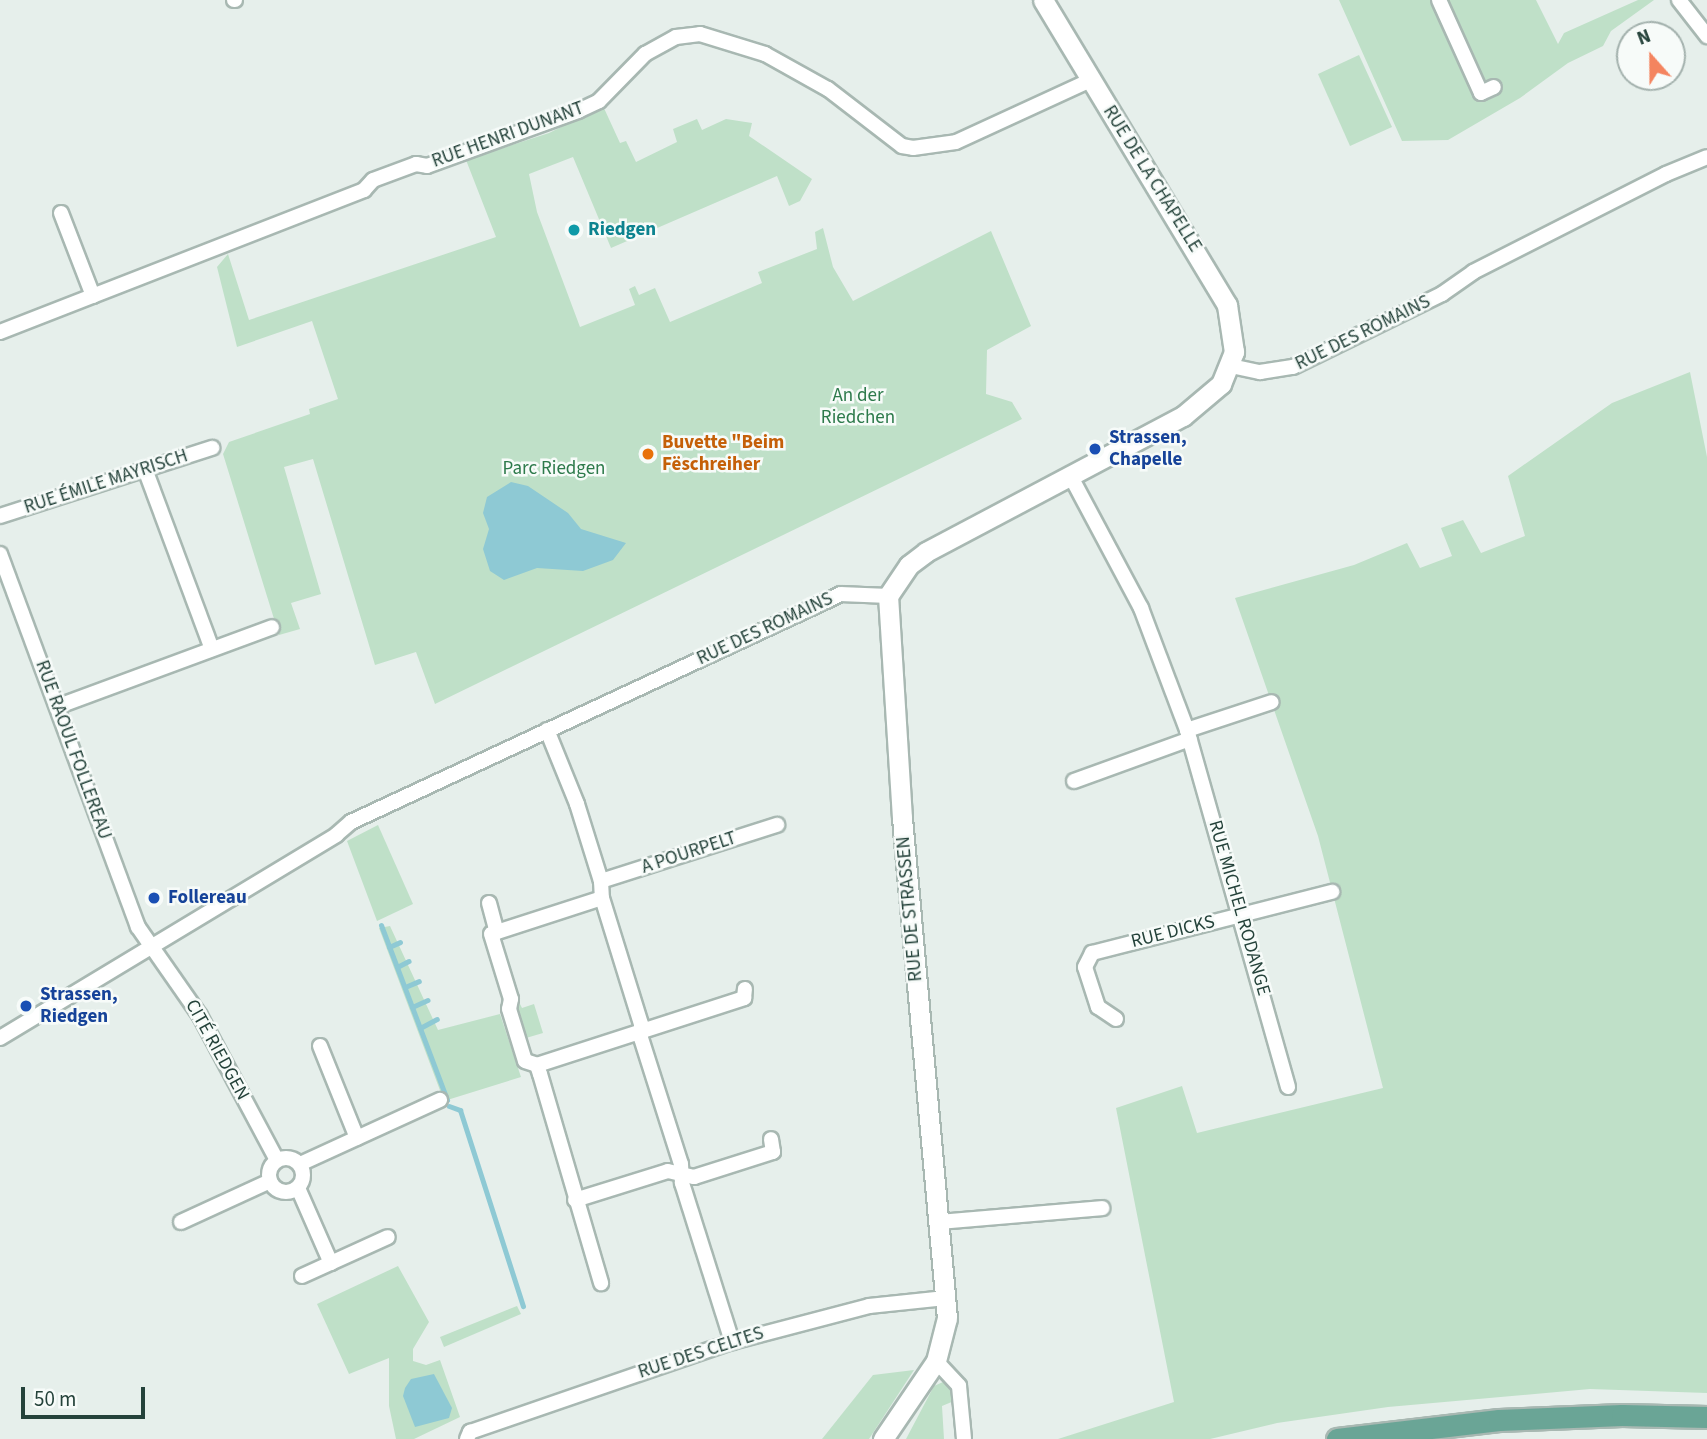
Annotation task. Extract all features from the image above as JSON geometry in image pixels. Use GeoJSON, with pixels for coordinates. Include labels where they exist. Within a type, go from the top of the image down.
{"type":"FeatureCollection","features":[{"type":"Feature","properties":{"kind":"main road","name":"RUE DE LA CHAPELLE"},"geometry":{"type":"LineString","coordinates":[[1043,0],[1227,305],[1235,339],[1231,366]]}},
{"type":"Feature","properties":{"kind":"main road"},"geometry":{"type":"LineString","coordinates":[[888,596],[909,565],[926,552],[1182,416],[1208,398],[1231,366]]}},
{"type":"Feature","properties":{"kind":"main road","name":"RUE DE STRASSEN"},"geometry":{"type":"LineString","coordinates":[[888,596],[900,805],[946,1298],[946,1328],[936,1361],[912,1402],[896,1439]]}},
{"type":"Feature","properties":{"kind":"main road","name":"RUE DE STRASSEN"},"geometry":{"type":"LineString","coordinates":[[883,1439],[912,1402]]}},
{"type":"Feature","properties":{"kind":"main road"},"geometry":{"type":"LineString","coordinates":[[1337,1439],[1499,1420],[1707,1417]]}},
{"type":"Feature","properties":{"kind":"street"},"geometry":{"type":"LineString","coordinates":[[1439,0],[1481,93],[1494,87]]}},
{"type":"Feature","properties":{"kind":"street"},"geometry":{"type":"LineString","coordinates":[[1679,0],[1707,36]]}},
{"type":"Feature","properties":{"kind":"street","name":"RUE HENRI DUNANT"},"geometry":{"type":"LineString","coordinates":[[0,332],[364,190],[373,180],[416,164],[427,166],[578,111],[599,101],[645,54],[676,37],[700,34],[765,54],[828,89],[902,146],[913,148],[956,142],[1091,80]]}},
{"type":"Feature","properties":{"kind":"street","name":"RUE DES ROMAINS"},"geometry":{"type":"LineString","coordinates":[[1231,366],[1260,372],[1293,368],[1707,157]]}},
{"type":"Feature","properties":{"kind":"street"},"geometry":{"type":"LineString","coordinates":[[61,213],[93,296]]}},
{"type":"Feature","properties":{"kind":"street","name":"RUE ÉMILE MAYRISCH"},"geometry":{"type":"LineString","coordinates":[[0,516],[212,448]]}},
{"type":"Feature","properties":{"kind":"street"},"geometry":{"type":"LineString","coordinates":[[145,469],[212,649]]}},
{"type":"Feature","properties":{"kind":"street","name":"RUE MICHEL RODANGE"},"geometry":{"type":"LineString","coordinates":[[1070,475],[1141,608],[1189,735],[1242,915],[1288,1087]]}},
{"type":"Feature","properties":{"kind":"street","name":"RUE RAOUL FOLLEREAU"},"geometry":{"type":"LineString","coordinates":[[0,554],[59,706],[65,736],[138,927],[151,943]]}},
{"type":"Feature","properties":{"kind":"street","name":"RUE DES ROMAINS"},"geometry":{"type":"LineString","coordinates":[[0,1038],[151,943],[336,835],[351,822],[841,594],[888,596]]}},
{"type":"Feature","properties":{"kind":"street"},"geometry":{"type":"LineString","coordinates":[[59,706],[272,627]]}},
{"type":"Feature","properties":{"kind":"street"},"geometry":{"type":"LineString","coordinates":[[1074,781],[1272,702]]}},
{"type":"Feature","properties":{"kind":"street"},"geometry":{"type":"LineString","coordinates":[[547,730],[577,804],[601,881],[602,898],[732,1342]]}},
{"type":"Feature","properties":{"kind":"street","name":"A POURPELT"},"geometry":{"type":"LineString","coordinates":[[601,881],[777,825]]}},
{"type":"Feature","properties":{"kind":"street","name":"RUE DICKS"},"geometry":{"type":"LineString","coordinates":[[1116,1019],[1098,1007],[1085,967],[1092,953],[1332,892]]}},
{"type":"Feature","properties":{"kind":"street"},"geometry":{"type":"LineString","coordinates":[[602,898],[491,934],[511,999],[509,1009],[525,1061],[537,1065],[744,998],[745,989]]}},
{"type":"Feature","properties":{"kind":"street"},"geometry":{"type":"LineString","coordinates":[[489,903],[498,932]]}},
{"type":"Feature","properties":{"kind":"street","name":"CITÉ RIEDGEN"},"geometry":{"type":"LineString","coordinates":[[151,943],[200,1016],[277,1160]]}},
{"type":"Feature","properties":{"kind":"street"},"geometry":{"type":"LineString","coordinates":[[320,1046],[357,1138]]}},
{"type":"Feature","properties":{"kind":"street"},"geometry":{"type":"LineString","coordinates":[[537,1065],[601,1283]]}},
{"type":"Feature","properties":{"kind":"street"},"geometry":{"type":"LineString","coordinates":[[300,1164],[440,1101]]}},
{"type":"Feature","properties":{"kind":"street"},"geometry":{"type":"LineString","coordinates":[[575,1200],[668,1171],[694,1177],[774,1152],[771,1139]]}},
{"type":"Feature","properties":{"kind":"street"},"geometry":{"type":"LineString","coordinates":[[298,1188],[282,1192],[270,1181],[270,1167],[277,1160],[287,1157],[300,1164],[303,1174],[298,1188],[331,1263]]}},
{"type":"Feature","properties":{"kind":"street"},"geometry":{"type":"LineString","coordinates":[[181,1222],[270,1181]]}},
{"type":"Feature","properties":{"kind":"street"},"geometry":{"type":"LineString","coordinates":[[940,1222],[1102,1208]]}},
{"type":"Feature","properties":{"kind":"street"},"geometry":{"type":"LineString","coordinates":[[302,1276],[388,1237]]}},
{"type":"Feature","properties":{"kind":"street","name":"RUE DES CELTES"},"geometry":{"type":"LineString","coordinates":[[467,1439],[479,1429],[732,1342],[869,1306],[946,1298]]}},
{"type":"Feature","properties":{"kind":"street"},"geometry":{"type":"LineString","coordinates":[[936,1361],[959,1386],[964,1439]]}},
{"type":"Feature","properties":{"kind":"green space"},"geometry":{"type":"Polygon","coordinates":[[[1339,0],[1536,0],[1558,44],[1564,33],[1638,0],[1654,0],[1625,21],[1616,21],[1616,27],[1603,46],[1568,63],[1520,98],[1448,140],[1402,141],[1339,0]]]}},
{"type":"Feature","properties":{"kind":"green space"},"geometry":{"type":"Polygon","coordinates":[[[1359,55],[1392,127],[1350,146],[1318,74],[1359,55]]]}},
{"type":"Feature","properties":{"kind":"green space","name":"Parc Riedgen"},"geometry":{"type":"Polygon","coordinates":[[[603,106],[620,143],[626,141],[636,162],[677,142],[673,129],[697,119],[702,130],[726,119],[752,123],[749,136],[812,179],[800,201],[789,206],[777,176],[611,248],[573,157],[529,174],[537,212],[580,327],[635,305],[629,289],[635,286],[639,295],[655,288],[670,322],[762,283],[758,272],[817,249],[815,232],[823,228],[833,267],[853,301],[991,231],[1031,326],[987,350],[986,394],[1012,402],[1022,419],[435,704],[416,652],[375,665],[313,459],[284,467],[321,594],[291,603],[300,629],[279,635],[223,454],[229,442],[310,414],[309,409],[338,399],[312,321],[237,347],[217,267],[228,254],[249,320],[496,237],[466,160],[549,133],[603,106]]]}},
{"type":"Feature","properties":{"kind":"green space"},"geometry":{"type":"Polygon","coordinates":[[[1690,372],[1707,457],[1707,1393],[1590,1389],[1388,1407],[1277,1423],[1210,1439],[1058,1439],[1174,1402],[1116,1108],[1182,1086],[1197,1133],[1383,1088],[1318,836],[1235,598],[1354,565],[1407,543],[1420,568],[1452,556],[1441,528],[1463,520],[1481,553],[1525,536],[1508,476],[1612,403],[1690,372]]]}},
{"type":"Feature","properties":{"kind":"green space"},"geometry":{"type":"Polygon","coordinates":[[[378,825],[413,904],[377,921],[347,841],[378,825]]]}},
{"type":"Feature","properties":{"kind":"green space"},"geometry":{"type":"Polygon","coordinates":[[[390,926],[438,1030],[500,1014],[521,1077],[444,1101],[379,928],[390,926]]]}},
{"type":"Feature","properties":{"kind":"green space"},"geometry":{"type":"Polygon","coordinates":[[[520,1004],[522,1008],[534,1004],[543,1033],[526,1038],[515,1006],[520,1004]]]}},
{"type":"Feature","properties":{"kind":"green space"},"geometry":{"type":"Polygon","coordinates":[[[398,1266],[429,1322],[413,1349],[413,1361],[426,1365],[440,1360],[460,1417],[414,1439],[396,1439],[389,1406],[389,1358],[349,1374],[317,1304],[398,1266]]]}},
{"type":"Feature","properties":{"kind":"green space"},"geometry":{"type":"Polygon","coordinates":[[[517,1306],[521,1314],[444,1347],[440,1337],[517,1306]]]}},
{"type":"Feature","properties":{"kind":"green space"},"geometry":{"type":"Polygon","coordinates":[[[914,1370],[869,1439],[822,1439],[873,1375],[914,1370]]]}},
{"type":"Feature","properties":{"kind":"green space"},"geometry":{"type":"Polygon","coordinates":[[[943,1382],[952,1387],[954,1401],[942,1406],[944,1439],[906,1439],[934,1386],[943,1382]]]}},
{"type":"Feature","properties":{"kind":"water"},"geometry":{"type":"Polygon","coordinates":[[[511,482],[528,486],[568,513],[581,529],[626,543],[613,560],[583,571],[537,568],[504,580],[490,571],[483,549],[489,529],[483,513],[487,497],[511,482]]]}},
{"type":"Feature","properties":{"kind":"water"},"geometry":{"type":"Polygon","coordinates":[[[434,1374],[452,1408],[449,1418],[415,1427],[403,1396],[405,1388],[411,1379],[434,1374]]]}},
{"type":"Feature","properties":{"kind":"waterway"},"geometry":{"type":"LineString","coordinates":[[381,925],[447,1100]]}},
{"type":"Feature","properties":{"kind":"waterway"},"geometry":{"type":"LineString","coordinates":[[389,947],[400,942]]}},
{"type":"Feature","properties":{"kind":"waterway"},"geometry":{"type":"LineString","coordinates":[[397,967],[409,961]]}},
{"type":"Feature","properties":{"kind":"waterway"},"geometry":{"type":"LineString","coordinates":[[405,987],[419,981]]}},
{"type":"Feature","properties":{"kind":"waterway"},"geometry":{"type":"LineString","coordinates":[[412,1007],[428,1000]]}},
{"type":"Feature","properties":{"kind":"waterway"},"geometry":{"type":"LineString","coordinates":[[420,1028],[437,1019]]}},
{"type":"Feature","properties":{"kind":"waterway"},"geometry":{"type":"LineString","coordinates":[[449,1106],[460,1110],[523,1306]]}},
{"type":"Feature","properties":{"kind":"place","name":"Riedgen"},"geometry":{"type":"Point","coordinates":[574,230]}},
{"type":"Feature","properties":{"kind":"place","name":"Strassen, Chapelle"},"geometry":{"type":"Point","coordinates":[1095,449]}},
{"type":"Feature","properties":{"kind":"place","name":"Buvette \"Beim Fëschreiher"},"geometry":{"type":"Point","coordinates":[648,454]}},
{"type":"Feature","properties":{"kind":"place","name":"Follereau"},"geometry":{"type":"Point","coordinates":[154,898]}},
{"type":"Feature","properties":{"kind":"place","name":"Strassen, Riedgen"},"geometry":{"type":"Point","coordinates":[26,1006]}},
{"type":"Feature","properties":{"kind":"park label","name":"An der Riedchen"},"geometry":{"type":"Point","coordinates":[858,407]}}]}
